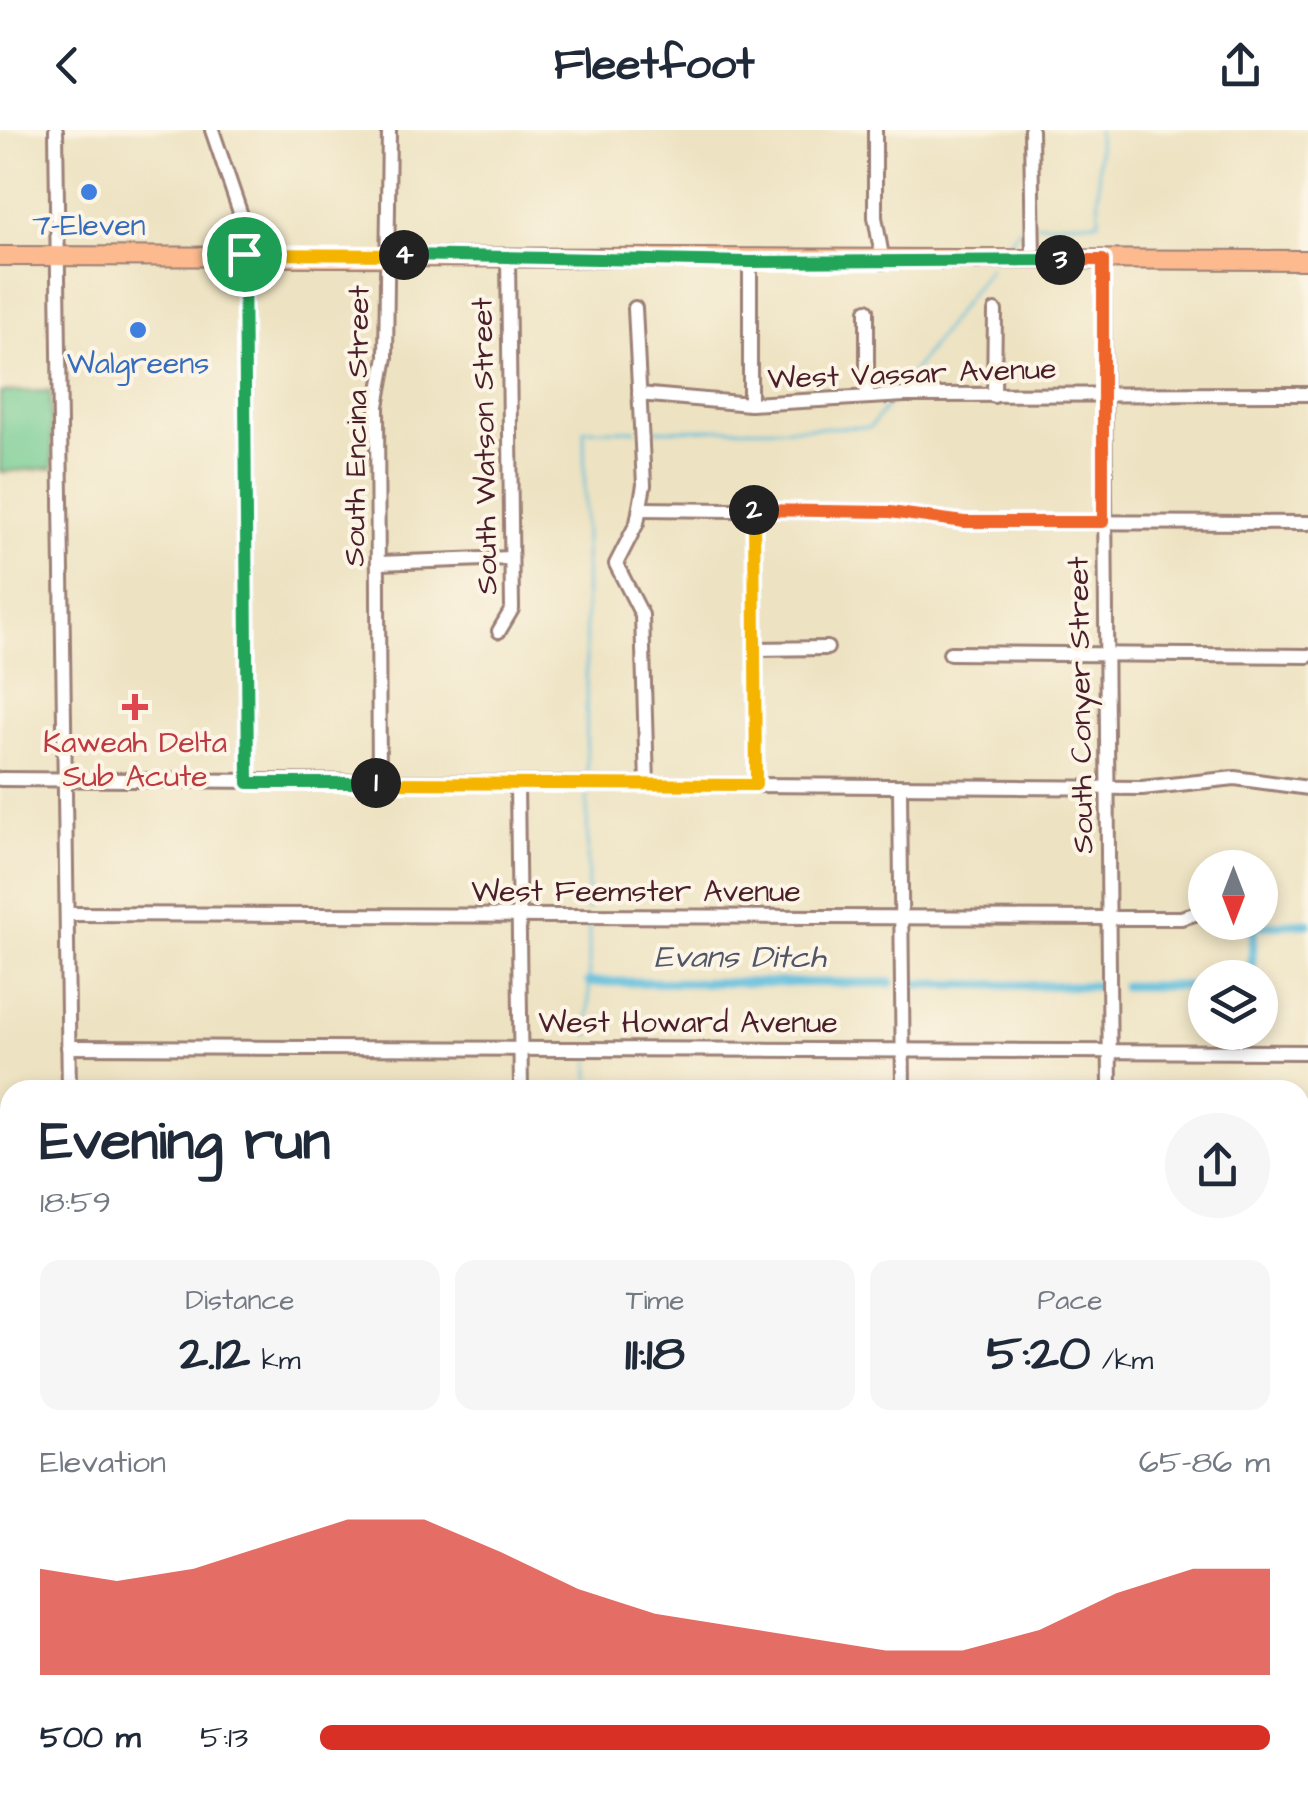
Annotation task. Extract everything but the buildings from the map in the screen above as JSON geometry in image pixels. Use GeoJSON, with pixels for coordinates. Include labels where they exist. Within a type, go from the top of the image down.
{"type":"FeatureCollection","features":[{"type":"Feature","properties":{"kind":"main road"},"geometry":{"type":"LineString","coordinates":[[0,256],[386,255],[750,262],[1308,260]]}},
{"type":"Feature","properties":{"kind":"street"},"geometry":{"type":"LineString","coordinates":[[56,130],[68,1080]]}},
{"type":"Feature","properties":{"kind":"street"},"geometry":{"type":"LineString","coordinates":[[212,130],[242,212],[248,783]]}},
{"type":"Feature","properties":{"kind":"street","name":"South Encina Street"},"geometry":{"type":"LineString","coordinates":[[379,783],[377,406],[386,357],[389,130]]}},
{"type":"Feature","properties":{"kind":"street"},"geometry":{"type":"LineString","coordinates":[[875,130],[875,217],[883,262]]}},
{"type":"Feature","properties":{"kind":"street"},"geometry":{"type":"LineString","coordinates":[[1030,130],[1033,261]]}},
{"type":"Feature","properties":{"kind":"street","name":"South Watson Street"},"geometry":{"type":"LineString","coordinates":[[499,632],[512,609],[508,256]]}},
{"type":"Feature","properties":{"kind":"street","name":"South Conyer Street"},"geometry":{"type":"LineString","coordinates":[[1103,260],[1110,1080]]}},
{"type":"Feature","properties":{"kind":"street"},"geometry":{"type":"LineString","coordinates":[[750,262],[750,404]]}},
{"type":"Feature","properties":{"kind":"street"},"geometry":{"type":"LineString","coordinates":[[635,308],[644,453],[641,509],[616,564],[642,615],[647,784]]}},
{"type":"Feature","properties":{"kind":"street"},"geometry":{"type":"LineString","coordinates":[[867,310],[867,396]]}},
{"type":"Feature","properties":{"kind":"street"},"geometry":{"type":"LineString","coordinates":[[994,396],[995,311]]}},
{"type":"Feature","properties":{"kind":"street","name":"West Vassar Avenue"},"geometry":{"type":"LineString","coordinates":[[638,394],[750,404],[867,396],[1308,394]]}},
{"type":"Feature","properties":{"kind":"street"},"geometry":{"type":"LineString","coordinates":[[641,509],[890,512],[964,522],[1308,522]]}},
{"type":"Feature","properties":{"kind":"street"},"geometry":{"type":"LineString","coordinates":[[754,510],[756,785]]}},
{"type":"Feature","properties":{"kind":"street"},"geometry":{"type":"LineString","coordinates":[[378,563],[511,558]]}},
{"type":"Feature","properties":{"kind":"street"},"geometry":{"type":"LineString","coordinates":[[754,649],[827,648]]}},
{"type":"Feature","properties":{"kind":"street"},"geometry":{"type":"LineString","coordinates":[[950,653],[1308,656]]}},
{"type":"Feature","properties":{"kind":"street"},"geometry":{"type":"LineString","coordinates":[[0,780],[1107,787],[1175,786],[1236,778],[1308,788]]}},
{"type":"Feature","properties":{"kind":"street"},"geometry":{"type":"LineString","coordinates":[[517,784],[521,1080]]}},
{"type":"Feature","properties":{"kind":"street"},"geometry":{"type":"LineString","coordinates":[[900,786],[904,1080]]}},
{"type":"Feature","properties":{"kind":"street","name":"West Feemster Avenue"},"geometry":{"type":"LineString","coordinates":[[66,914],[1188,916]]}},
{"type":"Feature","properties":{"kind":"street","name":"West Howard Avenue"},"geometry":{"type":"LineString","coordinates":[[68,1047],[1308,1052]]}},
{"type":"Feature","properties":{"kind":"green space"},"geometry":{"type":"Polygon","coordinates":[[[50,391],[53,468],[0,472],[0,392],[50,391]]]}},
{"type":"Feature","properties":{"kind":"waterway"},"geometry":{"type":"LineString","coordinates":[[1037,224],[1099,221],[1098,130]]}},
{"type":"Feature","properties":{"kind":"waterway"},"geometry":{"type":"LineString","coordinates":[[1001,253],[1022,225],[1029,225]]}},
{"type":"Feature","properties":{"kind":"waterway"},"geometry":{"type":"LineString","coordinates":[[900,389],[990,267]]}},
{"type":"Feature","properties":{"kind":"waterway"},"geometry":{"type":"LineString","coordinates":[[648,430],[870,427],[892,400]]}},
{"type":"Feature","properties":{"kind":"waterway"},"geometry":{"type":"LineString","coordinates":[[587,781],[584,430],[635,430]]}},
{"type":"Feature","properties":{"kind":"waterway"},"geometry":{"type":"LineString","coordinates":[[587,789],[588,911]]}},
{"type":"Feature","properties":{"kind":"waterway","name":"Evans Ditch"},"geometry":{"type":"LineString","coordinates":[[1252,960],[1254,926],[1308,923]]}},
{"type":"Feature","properties":{"kind":"waterway","name":"Evans Ditch"},"geometry":{"type":"LineString","coordinates":[[589,924],[589,1036]]}},
{"type":"Feature","properties":{"kind":"waterway","name":"Evans Ditch"},"geometry":{"type":"LineString","coordinates":[[589,982],[891,983]]}},
{"type":"Feature","properties":{"kind":"waterway","name":"Evans Ditch"},"geometry":{"type":"LineString","coordinates":[[916,984],[1096,986]]}},
{"type":"Feature","properties":{"kind":"waterway","name":"Evans Ditch"},"geometry":{"type":"LineString","coordinates":[[1124,986],[1188,986]]}},
{"type":"Feature","properties":{"kind":"waterway"},"geometry":{"type":"LineString","coordinates":[[590,1060],[590,1080]]}},
{"type":"Feature","properties":{"kind":"place","name":"7-Eleven"},"geometry":{"type":"Point","coordinates":[89,192]}},
{"type":"Feature","properties":{"kind":"place","name":"Walgreens"},"geometry":{"type":"Point","coordinates":[138,330]}},
{"type":"Feature","properties":{"kind":"place","name":"Kaweah Delta Sub Acute"},"geometry":{"type":"Point","coordinates":[135,707]}},
{"type":"Feature","properties":{"kind":"route"},"geometry":{"type":"LineString","coordinates":[[244,254],[564,256],[750,262],[1103,260],[1103,522],[964,522],[890,512],[754,510],[756,785],[248,783],[244,254]]}}]}
